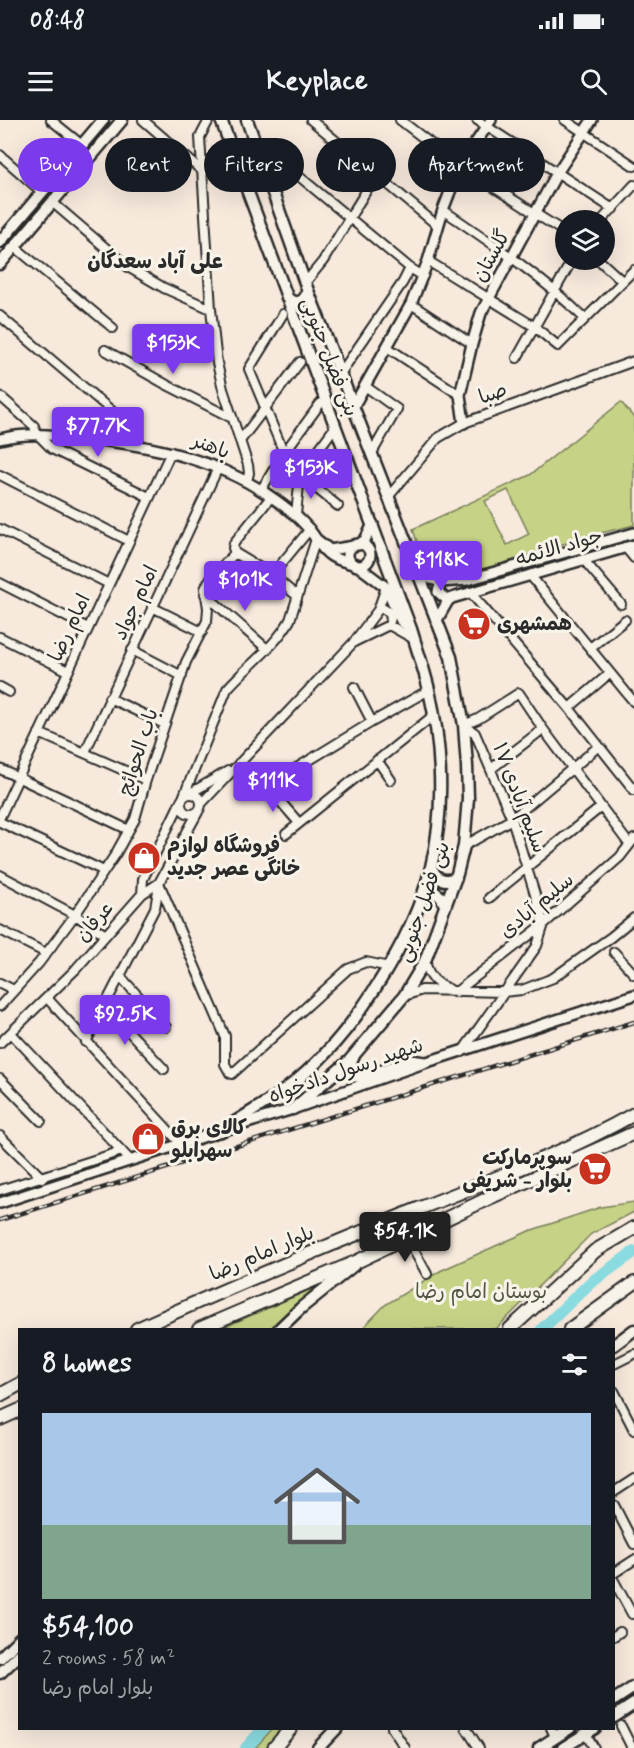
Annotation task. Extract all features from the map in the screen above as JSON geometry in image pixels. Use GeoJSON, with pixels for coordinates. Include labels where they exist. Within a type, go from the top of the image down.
{"type":"FeatureCollection","features":[{"type":"Feature","properties":{"kind":"main road"},"geometry":{"type":"LineString","coordinates":[[88,138],[103,120]]}},
{"type":"Feature","properties":{"kind":"main road"},"geometry":{"type":"LineString","coordinates":[[0,264],[122,120]]}},
{"type":"Feature","properties":{"kind":"main road","name":"بنی فضل جنوبی"},"geometry":{"type":"LineString","coordinates":[[221,120],[412,634],[434,715],[439,783],[438,828],[431,867],[408,929],[389,967],[335,1044],[287,1088],[221,1131]]}},
{"type":"Feature","properties":{"kind":"main road","name":"بنی فضل جنوبی"},"geometry":{"type":"LineString","coordinates":[[246,120],[319,319],[451,657],[464,725],[468,798],[464,846],[456,878],[425,961],[405,996],[356,1053],[293,1109]]}},
{"type":"Feature","properties":{"kind":"main road"},"geometry":{"type":"LineString","coordinates":[[1,238],[42,192]]}},
{"type":"Feature","properties":{"kind":"main road"},"geometry":{"type":"LineString","coordinates":[[287,298],[292,302],[301,302],[307,287]]}},
{"type":"Feature","properties":{"kind":"main road"},"geometry":{"type":"LineString","coordinates":[[297,326],[308,317],[319,319]]}},
{"type":"Feature","properties":{"kind":"main road"},"geometry":{"type":"LineString","coordinates":[[431,867],[436,878],[440,880],[456,878]]}},
{"type":"Feature","properties":{"kind":"main road"},"geometry":{"type":"LineString","coordinates":[[421,897],[433,891],[441,897],[445,905]]}},
{"type":"Feature","properties":{"kind":"main road","name":"بلوار امام رضا"},"geometry":{"type":"LineString","coordinates":[[139,1328],[370,1229],[483,1185],[556,1153],[634,1114]]}},
{"type":"Feature","properties":{"kind":"main road"},"geometry":{"type":"LineString","coordinates":[[201,1328],[358,1261],[489,1198],[634,1133]]}},
{"type":"Feature","properties":{"kind":"main road"},"geometry":{"type":"LineString","coordinates":[[511,1328],[595,1251],[634,1228]]}},
{"type":"Feature","properties":{"kind":"main road"},"geometry":{"type":"LineString","coordinates":[[280,1328],[358,1261]]}},
{"type":"Feature","properties":{"kind":"main road"},"geometry":{"type":"LineString","coordinates":[[571,1328],[634,1282]]}},
{"type":"Feature","properties":{"kind":"main road"},"geometry":{"type":"LineString","coordinates":[[615,1344],[634,1330]]}},
{"type":"Feature","properties":{"kind":"main road"},"geometry":{"type":"LineString","coordinates":[[0,1395],[18,1385]]}},
{"type":"Feature","properties":{"kind":"main road"},"geometry":{"type":"LineString","coordinates":[[0,1419],[18,1411]]}},
{"type":"Feature","properties":{"kind":"main road"},"geometry":{"type":"LineString","coordinates":[[0,1658],[18,1640]]}},
{"type":"Feature","properties":{"kind":"main road"},"geometry":{"type":"LineString","coordinates":[[0,1673],[18,1656]]}},
{"type":"Feature","properties":{"kind":"main road"},"geometry":{"type":"LineString","coordinates":[[615,1699],[634,1687]]}},
{"type":"Feature","properties":{"kind":"main road"},"geometry":{"type":"LineString","coordinates":[[617,1721],[634,1704]]}},
{"type":"Feature","properties":{"kind":"main road"},"geometry":{"type":"LineString","coordinates":[[274,1748],[289,1730]]}},
{"type":"Feature","properties":{"kind":"main road"},"geometry":{"type":"LineString","coordinates":[[563,1748],[590,1731]]}},
{"type":"Feature","properties":{"kind":"main road"},"geometry":{"type":"LineString","coordinates":[[539,1748],[553,1732]]}},
{"type":"Feature","properties":{"kind":"main road"},"geometry":{"type":"LineString","coordinates":[[318,1748],[329,1743]]}},
{"type":"Feature","properties":{"kind":"street"},"geometry":{"type":"LineString","coordinates":[[51,120],[73,138]]}},
{"type":"Feature","properties":{"kind":"street"},"geometry":{"type":"LineString","coordinates":[[143,120],[201,170]]}},
{"type":"Feature","properties":{"kind":"street"},"geometry":{"type":"LineString","coordinates":[[209,120],[200,137],[211,309],[217,363],[248,465],[247,481]]}},
{"type":"Feature","properties":{"kind":"street"},"geometry":{"type":"LineString","coordinates":[[311,120],[332,138]]}},
{"type":"Feature","properties":{"kind":"street"},"geometry":{"type":"LineString","coordinates":[[400,120],[423,138]]}},
{"type":"Feature","properties":{"kind":"street"},"geometry":{"type":"LineString","coordinates":[[477,120],[489,123],[613,209],[634,185]]}},
{"type":"Feature","properties":{"kind":"street"},"geometry":{"type":"LineString","coordinates":[[565,120],[634,166]]}},
{"type":"Feature","properties":{"kind":"street","name":"گلستان"},"geometry":{"type":"LineString","coordinates":[[464,423],[460,394],[482,313],[557,172],[592,120]]}},
{"type":"Feature","properties":{"kind":"street"},"geometry":{"type":"LineString","coordinates":[[479,138],[489,123]]}},
{"type":"Feature","properties":{"kind":"street"},"geometry":{"type":"LineString","coordinates":[[253,137],[410,268],[423,276]]}},
{"type":"Feature","properties":{"kind":"street"},"geometry":{"type":"LineString","coordinates":[[0,155],[18,171]]}},
{"type":"Feature","properties":{"kind":"street"},"geometry":{"type":"LineString","coordinates":[[396,191],[438,226]]}},
{"type":"Feature","properties":{"kind":"street"},"geometry":{"type":"LineString","coordinates":[[307,287],[366,192]]}},
{"type":"Feature","properties":{"kind":"street"},"geometry":{"type":"LineString","coordinates":[[353,407],[411,304],[423,276],[450,192]]}},
{"type":"Feature","properties":{"kind":"street"},"geometry":{"type":"LineString","coordinates":[[501,192],[555,226]]}},
{"type":"Feature","properties":{"kind":"street"},"geometry":{"type":"LineString","coordinates":[[52,202],[128,267],[164,288],[211,309]]}},
{"type":"Feature","properties":{"kind":"street"},"geometry":{"type":"LineString","coordinates":[[443,210],[512,256],[555,290],[584,318]]}},
{"type":"Feature","properties":{"kind":"street"},"geometry":{"type":"LineString","coordinates":[[15,246],[113,328]]}},
{"type":"Feature","properties":{"kind":"street"},"geometry":{"type":"LineString","coordinates":[[428,261],[535,327],[558,346],[634,270]]}},
{"type":"Feature","properties":{"kind":"street"},"geometry":{"type":"LineString","coordinates":[[340,374],[403,282],[410,268]]}},
{"type":"Feature","properties":{"kind":"street"},"geometry":{"type":"LineString","coordinates":[[517,358],[566,270]]}},
{"type":"Feature","properties":{"kind":"street"},"geometry":{"type":"LineString","coordinates":[[610,270],[622,281]]}},
{"type":"Feature","properties":{"kind":"street"},"geometry":{"type":"LineString","coordinates":[[411,304],[472,344]]}},
{"type":"Feature","properties":{"kind":"street"},"geometry":{"type":"LineString","coordinates":[[283,314],[249,369],[284,453],[300,475],[338,506]]}},
{"type":"Feature","properties":{"kind":"street"},"geometry":{"type":"LineString","coordinates":[[0,316],[112,412],[100,440]]}},
{"type":"Feature","properties":{"kind":"street"},"geometry":{"type":"LineString","coordinates":[[387,346],[460,394]]}},
{"type":"Feature","properties":{"kind":"street"},"geometry":{"type":"LineString","coordinates":[[105,350],[167,386],[232,418]]}},
{"type":"Feature","properties":{"kind":"street"},"geometry":{"type":"LineString","coordinates":[[240,441],[300,362]]}},
{"type":"Feature","properties":{"kind":"street","name":"صبا"},"geometry":{"type":"LineString","coordinates":[[389,496],[438,438],[464,423],[634,362]]}},
{"type":"Feature","properties":{"kind":"street"},"geometry":{"type":"LineString","coordinates":[[365,386],[397,408],[372,453]]}},
{"type":"Feature","properties":{"kind":"street"},"geometry":{"type":"LineString","coordinates":[[0,396],[34,426],[36,434],[52,449],[149,497]]}},
{"type":"Feature","properties":{"kind":"street"},"geometry":{"type":"LineString","coordinates":[[261,490],[284,453],[320,404]]}},
{"type":"Feature","properties":{"kind":"street"},"geometry":{"type":"LineString","coordinates":[[296,515],[300,475],[332,431]]}},
{"type":"Feature","properties":{"kind":"street","name":"باهنر"},"geometry":{"type":"LineString","coordinates":[[0,439],[21,434],[36,434],[100,440],[193,457],[247,481],[261,490],[296,515],[310,529],[325,554],[357,566],[387,587]]}},
{"type":"Feature","properties":{"kind":"street","name":"امام رضا"},"geometry":{"type":"LineString","coordinates":[[0,820],[171,452]]}},
{"type":"Feature","properties":{"kind":"street","name":"امام جواد"},"geometry":{"type":"LineString","coordinates":[[85,752],[218,468]]}},
{"type":"Feature","properties":{"kind":"street"},"geometry":{"type":"LineString","coordinates":[[0,475],[129,541]]}},
{"type":"Feature","properties":{"kind":"street","name":"باب الحوائج"},"geometry":{"type":"LineString","coordinates":[[0,1006],[75,915],[104,872],[135,819],[186,662],[207,621],[208,582],[235,553],[234,543],[271,497]]}},
{"type":"Feature","properties":{"kind":"street"},"geometry":{"type":"LineString","coordinates":[[316,539],[330,550],[356,545],[366,547],[370,557],[366,564],[357,566],[352,563],[349,552],[356,545],[365,540],[373,524]]}},
{"type":"Feature","properties":{"kind":"street"},"geometry":{"type":"LineString","coordinates":[[0,529],[109,584]]}},
{"type":"Feature","properties":{"kind":"street"},"geometry":{"type":"LineString","coordinates":[[272,575],[310,529]]}},
{"type":"Feature","properties":{"kind":"street","name":"جواد الائمه"},"geometry":{"type":"LineString","coordinates":[[418,575],[441,582],[467,580],[634,533]]}},
{"type":"Feature","properties":{"kind":"street","name":"عرفان"},"geometry":{"type":"LineString","coordinates":[[0,1043],[75,970],[142,894],[143,879],[185,798],[227,689],[285,628],[316,539]]}},
{"type":"Feature","properties":{"kind":"street"},"geometry":{"type":"LineString","coordinates":[[629,546],[634,558]]}},
{"type":"Feature","properties":{"kind":"street","name":"جواد الائمه"},"geometry":{"type":"LineString","coordinates":[[448,601],[470,592],[629,546]]}},
{"type":"Feature","properties":{"kind":"street"},"geometry":{"type":"LineString","coordinates":[[235,553],[272,575],[297,596]]}},
{"type":"Feature","properties":{"kind":"street"},"geometry":{"type":"LineString","coordinates":[[584,559],[621,604]]}},
{"type":"Feature","properties":{"kind":"street"},"geometry":{"type":"LineString","coordinates":[[530,575],[634,702]]}},
{"type":"Feature","properties":{"kind":"street"},"geometry":{"type":"LineString","coordinates":[[437,620],[448,601],[438,592],[441,582]]}},
{"type":"Feature","properties":{"kind":"street"},"geometry":{"type":"LineString","coordinates":[[0,583],[88,628]]}},
{"type":"Feature","properties":{"kind":"street"},"geometry":{"type":"LineString","coordinates":[[387,587],[401,621],[412,634]]}},
{"type":"Feature","properties":{"kind":"street"},"geometry":{"type":"LineString","coordinates":[[86,1042],[155,908],[159,883],[199,808],[353,643],[378,610],[387,587]]}},
{"type":"Feature","properties":{"kind":"street"},"geometry":{"type":"LineString","coordinates":[[470,592],[569,708],[634,790]]}},
{"type":"Feature","properties":{"kind":"street"},"geometry":{"type":"LineString","coordinates":[[206,594],[267,649]]}},
{"type":"Feature","properties":{"kind":"street"},"geometry":{"type":"LineString","coordinates":[[152,607],[202,632]]}},
{"type":"Feature","properties":{"kind":"street"},"geometry":{"type":"LineString","coordinates":[[353,643],[389,625],[391,618],[389,612],[382,608],[378,610]]}},
{"type":"Feature","properties":{"kind":"street"},"geometry":{"type":"LineString","coordinates":[[590,648],[626,620]]}},
{"type":"Feature","properties":{"kind":"street"},"geometry":{"type":"LineString","coordinates":[[389,625],[412,634]]}},
{"type":"Feature","properties":{"kind":"street"},"geometry":{"type":"LineString","coordinates":[[0,637],[68,671]]}},
{"type":"Feature","properties":{"kind":"street"},"geometry":{"type":"LineString","coordinates":[[132,650],[182,676]]}},
{"type":"Feature","properties":{"kind":"street"},"geometry":{"type":"LineString","coordinates":[[569,708],[610,673]]}},
{"type":"Feature","properties":{"kind":"street"},"geometry":{"type":"LineString","coordinates":[[0,687],[9,692]]}},
{"type":"Feature","properties":{"kind":"street"},"geometry":{"type":"LineString","coordinates":[[354,687],[372,722]]}},
{"type":"Feature","properties":{"kind":"street"},"geometry":{"type":"LineString","coordinates":[[267,786],[429,690]]}},
{"type":"Feature","properties":{"kind":"street"},"geometry":{"type":"LineString","coordinates":[[464,725],[478,719],[519,693],[601,807],[632,842]]}},
{"type":"Feature","properties":{"kind":"street"},"geometry":{"type":"LineString","coordinates":[[110,698],[164,724]]}},
{"type":"Feature","properties":{"kind":"street"},"geometry":{"type":"LineString","coordinates":[[286,834],[434,715]]}},
{"type":"Feature","properties":{"kind":"street","name":"سلیم آبادی ۱۷"},"geometry":{"type":"LineString","coordinates":[[464,725],[475,733],[512,819],[544,924]]}},
{"type":"Feature","properties":{"kind":"street"},"geometry":{"type":"LineString","coordinates":[[491,769],[543,729]]}},
{"type":"Feature","properties":{"kind":"street"},"geometry":{"type":"LineString","coordinates":[[39,733],[146,780]]}},
{"type":"Feature","properties":{"kind":"street"},"geometry":{"type":"LineString","coordinates":[[464,846],[512,819],[599,746]]}},
{"type":"Feature","properties":{"kind":"street"},"geometry":{"type":"LineString","coordinates":[[377,760],[391,780]]}},
{"type":"Feature","properties":{"kind":"street"},"geometry":{"type":"LineString","coordinates":[[239,763],[258,783],[267,786],[299,823]]}},
{"type":"Feature","properties":{"kind":"street"},"geometry":{"type":"LineString","coordinates":[[199,808],[190,814],[184,812],[181,807],[185,798],[239,763]]}},
{"type":"Feature","properties":{"kind":"street"},"geometry":{"type":"LineString","coordinates":[[0,769],[129,830]]}},
{"type":"Feature","properties":{"kind":"street"},"geometry":{"type":"LineString","coordinates":[[185,798],[198,798],[199,808]]}},
{"type":"Feature","properties":{"kind":"street"},"geometry":{"type":"LineString","coordinates":[[489,898],[601,807]]}},
{"type":"Feature","properties":{"kind":"street"},"geometry":{"type":"LineString","coordinates":[[0,820],[104,872]]}},
{"type":"Feature","properties":{"kind":"street","name":"سلیم آبادی"},"geometry":{"type":"LineString","coordinates":[[456,992],[544,924],[620,857],[632,842]]}},
{"type":"Feature","properties":{"kind":"street"},"geometry":{"type":"LineString","coordinates":[[0,875],[75,915],[106,935]]}},
{"type":"Feature","properties":{"kind":"street"},"geometry":{"type":"LineString","coordinates":[[142,894],[159,883]]}},
{"type":"Feature","properties":{"kind":"street"},"geometry":{"type":"LineString","coordinates":[[159,883],[225,1036],[225,1064],[227,1071],[232,1074],[348,969],[366,962],[389,967]]}},
{"type":"Feature","properties":{"kind":"street"},"geometry":{"type":"LineString","coordinates":[[405,996],[422,990],[503,992],[522,990],[553,978],[634,918]]}},
{"type":"Feature","properties":{"kind":"street"},"geometry":{"type":"LineString","coordinates":[[461,1053],[537,946],[544,924]]}},
{"type":"Feature","properties":{"kind":"street"},"geometry":{"type":"LineString","coordinates":[[0,930],[46,952]]}},
{"type":"Feature","properties":{"kind":"street"},"geometry":{"type":"LineString","coordinates":[[614,952],[634,974]]}},
{"type":"Feature","properties":{"kind":"street"},"geometry":{"type":"LineString","coordinates":[[425,961],[428,974],[436,984],[456,992]]}},
{"type":"Feature","properties":{"kind":"street"},"geometry":{"type":"LineString","coordinates":[[120,976],[166,1027]]}},
{"type":"Feature","properties":{"kind":"street"},"geometry":{"type":"LineString","coordinates":[[0,983],[14,990]]}},
{"type":"Feature","properties":{"kind":"street","name":"شهید رسول دادخواه"},"geometry":{"type":"LineString","coordinates":[[0,1203],[293,1109],[427,1062],[461,1053],[634,995]]}},
{"type":"Feature","properties":{"kind":"street"},"geometry":{"type":"LineString","coordinates":[[47,998],[181,1144]]}},
{"type":"Feature","properties":{"kind":"street"},"geometry":{"type":"LineString","coordinates":[[105,1006],[164,1070]]}},
{"type":"Feature","properties":{"kind":"street"},"geometry":{"type":"LineString","coordinates":[[11,1033],[130,1160]]}},
{"type":"Feature","properties":{"kind":"street"},"geometry":{"type":"LineString","coordinates":[[356,1053],[350,1064],[351,1072],[356,1077],[411,1060],[427,1062]]}},
{"type":"Feature","properties":{"kind":"street"},"geometry":{"type":"LineString","coordinates":[[0,1079],[42,1121]]}},
{"type":"Feature","properties":{"kind":"street"},"geometry":{"type":"LineString","coordinates":[[0,1136],[42,1178]]}},
{"type":"Feature","properties":{"kind":"street"},"geometry":{"type":"LineString","coordinates":[[0,1190],[122,1151]]}},
{"type":"Feature","properties":{"kind":"street"},"geometry":{"type":"LineString","coordinates":[[407,1238],[427,1275]]}},
{"type":"Feature","properties":{"kind":"street"},"geometry":{"type":"LineString","coordinates":[[615,1364],[634,1354]]}},
{"type":"Feature","properties":{"kind":"street"},"geometry":{"type":"LineString","coordinates":[[615,1393],[634,1430]]}},
{"type":"Feature","properties":{"kind":"street"},"geometry":{"type":"LineString","coordinates":[[615,1491],[634,1479]]}},
{"type":"Feature","properties":{"kind":"street"},"geometry":{"type":"LineString","coordinates":[[615,1507],[634,1544]]}},
{"type":"Feature","properties":{"kind":"street"},"geometry":{"type":"LineString","coordinates":[[615,1572],[634,1560]]}},
{"type":"Feature","properties":{"kind":"street"},"geometry":{"type":"LineString","coordinates":[[615,1583],[632,1614]]}},
{"type":"Feature","properties":{"kind":"street"},"geometry":{"type":"LineString","coordinates":[[617,1721],[632,1748]]}},
{"type":"Feature","properties":{"kind":"street"},"geometry":{"type":"LineString","coordinates":[[393,1730],[405,1748]]}},
{"type":"Feature","properties":{"kind":"street"},"geometry":{"type":"LineString","coordinates":[[467,1730],[479,1748]]}},
{"type":"Feature","properties":{"kind":"street"},"geometry":{"type":"LineString","coordinates":[[590,1731],[594,1748]]}},
{"type":"Feature","properties":{"kind":"green space"},"geometry":{"type":"Polygon","coordinates":[[[621,402],[634,418],[634,525],[588,536],[481,569],[458,574],[439,575],[426,572],[413,529],[530,475],[621,402]],[[508,490],[485,501],[507,545],[529,534],[508,490]]]}},
{"type":"Feature","properties":{"kind":"green space","name":"بوستان امام رضا"},"geometry":{"type":"Polygon","coordinates":[[[634,1202],[634,1212],[591,1234],[497,1328],[363,1328],[385,1305],[440,1271],[529,1231],[601,1207],[634,1202]]]}},
{"type":"Feature","properties":{"kind":"green space"},"geometry":{"type":"Polygon","coordinates":[[[323,1284],[294,1306],[272,1328],[222,1328],[323,1284]]]}},
{"type":"Feature","properties":{"kind":"green space"},"geometry":{"type":"Polygon","coordinates":[[[271,1730],[281,1730],[267,1748],[255,1748],[271,1730]]]}},
{"type":"Feature","properties":{"kind":"waterway"},"geometry":{"type":"LineString","coordinates":[[543,1328],[590,1283],[634,1252]]}},
{"type":"Feature","properties":{"kind":"waterway"},"geometry":{"type":"LineString","coordinates":[[246,1748],[262,1730]]}},
{"type":"Feature","properties":{"kind":"railway"},"geometry":{"type":"LineString","coordinates":[[0,1220],[634,1022]]}},
{"type":"Feature","properties":{"kind":"place","name":"همشهری"},"geometry":{"type":"Point","coordinates":[474,624]}},
{"type":"Feature","properties":{"kind":"place","name":"فروشگاه لوازم خانگی عصر جدید"},"geometry":{"type":"Point","coordinates":[144,858]}},
{"type":"Feature","properties":{"kind":"place","name":"کالای برق سهرابلو"},"geometry":{"type":"Point","coordinates":[148,1139]}},
{"type":"Feature","properties":{"kind":"place","name":"سوپرمارکت بلوار - شریفی"},"geometry":{"type":"Point","coordinates":[595,1169]}},
{"type":"Feature","properties":{"kind":"district","name":"علی آباد سعدگان"},"geometry":{"type":"Point","coordinates":[155,262]}}]}
